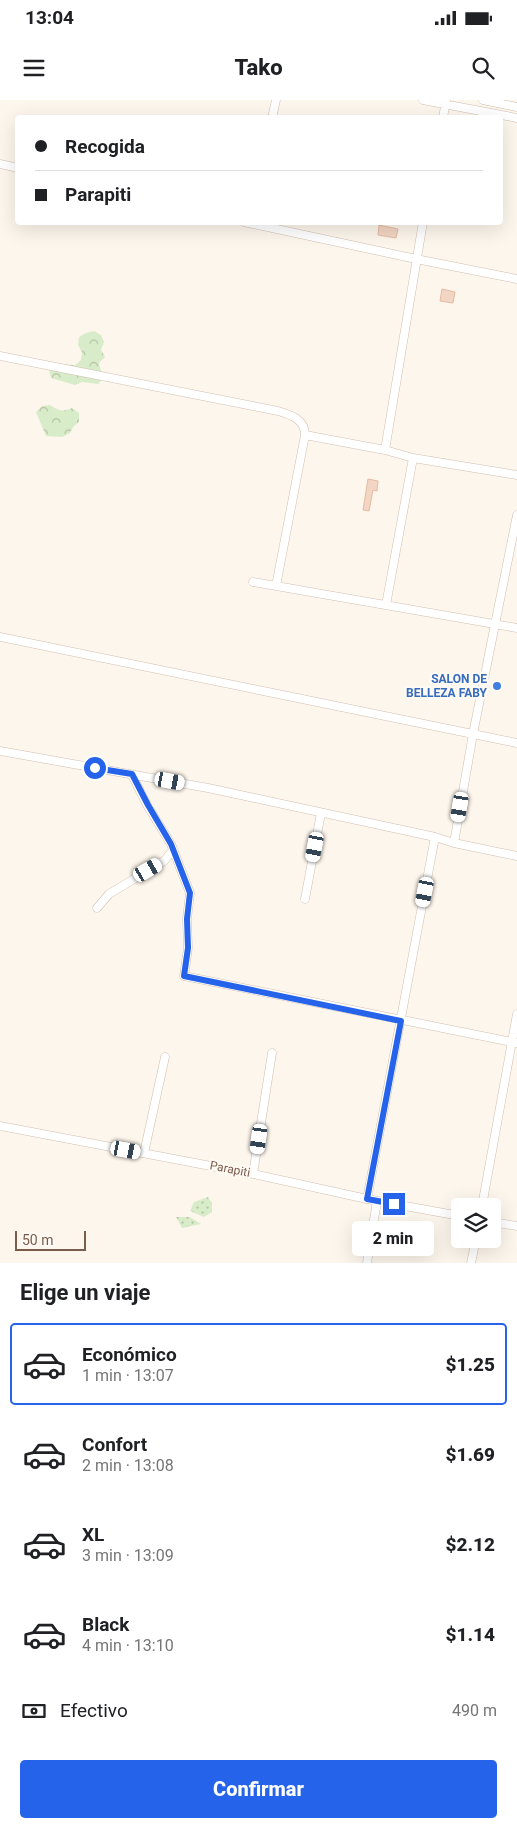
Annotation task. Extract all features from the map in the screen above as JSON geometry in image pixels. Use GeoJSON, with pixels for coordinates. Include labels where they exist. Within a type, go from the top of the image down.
{"type":"FeatureCollection","features":[{"type":"Feature","properties":{"kind":"street"},"geometry":{"type":"LineString","coordinates":[[273,115],[276,100]]}},
{"type":"Feature","properties":{"kind":"street"},"geometry":{"type":"LineString","coordinates":[[423,100],[446,102],[517,118]]}},
{"type":"Feature","properties":{"kind":"street"},"geometry":{"type":"LineString","coordinates":[[483,100],[517,106]]}},
{"type":"Feature","properties":{"kind":"street"},"geometry":{"type":"LineString","coordinates":[[444,115],[446,102]]}},
{"type":"Feature","properties":{"kind":"street"},"geometry":{"type":"LineString","coordinates":[[0,164],[15,167]]}},
{"type":"Feature","properties":{"kind":"street"},"geometry":{"type":"LineString","coordinates":[[257,225],[416,260],[517,278]]}},
{"type":"Feature","properties":{"kind":"street"},"geometry":{"type":"LineString","coordinates":[[384,450],[422,225]]}},
{"type":"Feature","properties":{"kind":"street"},"geometry":{"type":"LineString","coordinates":[[0,356],[278,410],[301,421],[305,427],[306,435],[276,586]]}},
{"type":"Feature","properties":{"kind":"street"},"geometry":{"type":"LineString","coordinates":[[306,435],[384,450],[413,458],[517,475]]}},
{"type":"Feature","properties":{"kind":"street"},"geometry":{"type":"LineString","coordinates":[[386,605],[413,458]]}},
{"type":"Feature","properties":{"kind":"street"},"geometry":{"type":"LineString","coordinates":[[454,843],[494,623],[517,515]]}},
{"type":"Feature","properties":{"kind":"street"},"geometry":{"type":"LineString","coordinates":[[253,582],[517,628]]}},
{"type":"Feature","properties":{"kind":"street"},"geometry":{"type":"LineString","coordinates":[[0,637],[517,743]]}},
{"type":"Feature","properties":{"kind":"street"},"geometry":{"type":"LineString","coordinates":[[0,751],[208,788],[517,856]]}},
{"type":"Feature","properties":{"kind":"street"},"geometry":{"type":"LineString","coordinates":[[132,774],[174,850],[190,893],[187,919],[188,948],[184,976],[515,1043]]}},
{"type":"Feature","properties":{"kind":"street"},"geometry":{"type":"LineString","coordinates":[[305,899],[321,813]]}},
{"type":"Feature","properties":{"kind":"street"},"geometry":{"type":"LineString","coordinates":[[367,1199],[435,838]]}},
{"type":"Feature","properties":{"kind":"street"},"geometry":{"type":"LineString","coordinates":[[96,908],[108,894],[164,861],[174,850]]}},
{"type":"Feature","properties":{"kind":"street"},"geometry":{"type":"LineString","coordinates":[[484,1198],[515,1043],[517,1014]]}},
{"type":"Feature","properties":{"kind":"street"},"geometry":{"type":"LineString","coordinates":[[254,1174],[272,1053]]}},
{"type":"Feature","properties":{"kind":"street"},"geometry":{"type":"LineString","coordinates":[[144,1153],[165,1057]]}},
{"type":"Feature","properties":{"kind":"street","name":"Parapiti"},"geometry":{"type":"LineString","coordinates":[[0,1126],[254,1174],[367,1199],[451,1214]]}},
{"type":"Feature","properties":{"kind":"street"},"geometry":{"type":"LineString","coordinates":[[367,1263],[377,1201]]}},
{"type":"Feature","properties":{"kind":"street"},"geometry":{"type":"LineString","coordinates":[[501,1223],[517,1226]]}},
{"type":"Feature","properties":{"kind":"street"},"geometry":{"type":"LineString","coordinates":[[471,1263],[474,1248]]}},
{"type":"Feature","properties":{"kind":"green space"},"geometry":{"type":"Polygon","coordinates":[[[94,331],[101,335],[104,342],[101,350],[105,357],[99,363],[103,378],[98,384],[82,382],[75,385],[51,378],[49,370],[55,364],[75,365],[81,360],[82,352],[78,345],[79,337],[94,331]]]}},
{"type":"Feature","properties":{"kind":"green space"},"geometry":{"type":"Polygon","coordinates":[[[50,405],[61,410],[72,408],[79,413],[79,422],[70,433],[62,437],[46,436],[36,412],[42,406],[50,405]]]}},
{"type":"Feature","properties":{"kind":"green space"},"geometry":{"type":"Polygon","coordinates":[[[208,1197],[212,1203],[212,1212],[204,1217],[190,1211],[194,1202],[208,1197]]]}},
{"type":"Feature","properties":{"kind":"green space"},"geometry":{"type":"Polygon","coordinates":[[[176,1217],[190,1217],[201,1224],[182,1228],[176,1217]]]}},
{"type":"Feature","properties":{"kind":"building"},"geometry":{"type":"Polygon","coordinates":[[[379,225],[398,229],[396,238],[378,235],[379,225]]]}},
{"type":"Feature","properties":{"kind":"building"},"geometry":{"type":"Polygon","coordinates":[[[442,289],[455,292],[453,303],[440,301],[442,289]]]}},
{"type":"Feature","properties":{"kind":"building"},"geometry":{"type":"Polygon","coordinates":[[[368,479],[378,481],[377,491],[373,490],[369,511],[363,510],[368,479]]]}},
{"type":"Feature","properties":{"kind":"place","name":"SALON DE BELLEZA FABY"},"geometry":{"type":"Point","coordinates":[497,686]}},
{"type":"Feature","properties":{"kind":"route"},"geometry":{"type":"LineString","coordinates":[[95,768],[132,774],[171,844],[190,893],[187,919],[188,948],[184,976],[401,1021],[367,1199],[394,1204]]}}]}
